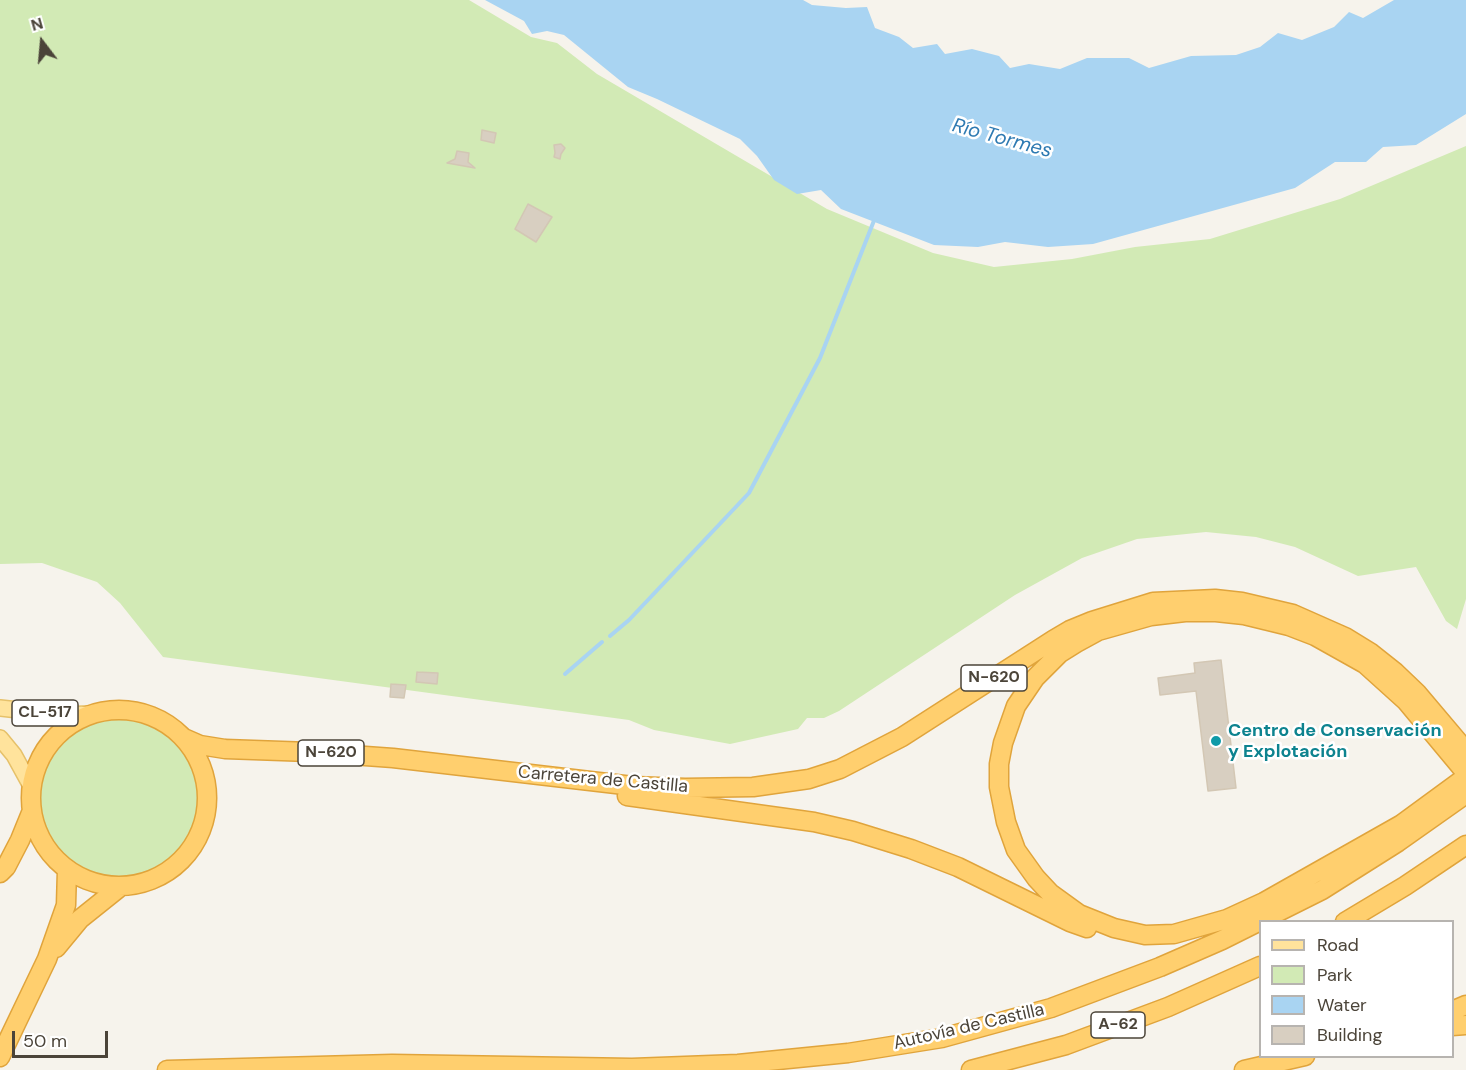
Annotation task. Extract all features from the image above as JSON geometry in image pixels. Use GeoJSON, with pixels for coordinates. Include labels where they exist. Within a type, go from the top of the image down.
{"type":"FeatureCollection","features":[{"type":"Feature","properties":{"kind":"highway","name":"Carretera de Castilla"},"geometry":{"type":"LineString","coordinates":[[184,738],[200,745],[225,749],[310,752],[633,786],[685,788],[753,786],[809,779],[840,769],[902,737],[1070,630],[1117,612],[1153,602],[1215,599],[1277,609],[1345,637],[1371,653],[1395,672],[1417,693],[1466,751]]}},
{"type":"Feature","properties":{"kind":"highway"},"geometry":{"type":"LineString","coordinates":[[1185,612],[1244,615],[1288,626],[1315,636],[1365,664],[1406,701],[1466,775],[1458,794],[1402,824],[1264,902],[1227,919],[1174,934],[1146,935],[1114,928],[1079,914],[1050,893],[1036,878],[1016,850],[1006,822],[999,787],[999,764],[1003,743],[1016,706],[1026,690],[1052,660],[1076,643],[1098,631],[1151,616],[1185,612]]}},
{"type":"Feature","properties":{"kind":"highway","name":"N-620"},"geometry":{"type":"LineString","coordinates":[[115,710],[141,712],[164,722],[184,738],[197,757],[205,778],[207,800],[204,822],[195,843],[181,861],[153,879],[143,883],[120,886],[102,885],[84,879],[67,870],[50,855],[38,835],[31,813],[31,786],[37,763],[50,742],[68,725],[90,714],[115,710]]}},
{"type":"Feature","properties":{"kind":"highway"},"geometry":{"type":"LineString","coordinates":[[478,768],[626,795],[814,822],[853,831],[958,867],[1070,922],[1118,939],[1148,943],[1174,941],[1219,931],[1243,920],[1336,869],[1402,824]]}},
{"type":"Feature","properties":{"kind":"highway","name":"Autovía de Castilla"},"geometry":{"type":"LineString","coordinates":[[1262,920],[1322,890],[1458,794]]}},
{"type":"Feature","properties":{"kind":"highway"},"geometry":{"type":"LineString","coordinates":[[0,873],[6,867],[20,840],[31,813]]}},
{"type":"Feature","properties":{"kind":"highway"},"geometry":{"type":"LineString","coordinates":[[1347,920],[1405,886],[1466,845]]}},
{"type":"Feature","properties":{"kind":"highway","name":"N-620"},"geometry":{"type":"LineString","coordinates":[[0,1058],[47,959],[66,905],[67,870]]}},
{"type":"Feature","properties":{"kind":"highway","name":"N-620"},"geometry":{"type":"LineString","coordinates":[[47,959],[80,919],[120,886]]}},
{"type":"Feature","properties":{"kind":"highway","name":"Autovía de Castilla"},"geometry":{"type":"LineString","coordinates":[[167,1070],[392,1064],[632,1068],[738,1064],[848,1053],[942,1038],[1052,1008],[1160,967],[1259,922]]}},
{"type":"Feature","properties":{"kind":"highway","name":"A-62"},"geometry":{"type":"LineString","coordinates":[[971,1070],[1066,1044],[1168,1007],[1259,966]]}},
{"type":"Feature","properties":{"kind":"highway"},"geometry":{"type":"LineString","coordinates":[[1244,1070],[1296,1058]]}},
{"type":"Feature","properties":{"kind":"main road","name":"CL-517"},"geometry":{"type":"LineString","coordinates":[[0,708],[63,715],[90,714]]}},
{"type":"Feature","properties":{"kind":"main road","name":"CL-517"},"geometry":{"type":"LineString","coordinates":[[0,738],[14,755],[31,786]]}},
{"type":"Feature","properties":{"kind":"green space"},"geometry":{"type":"Polygon","coordinates":[[[0,0],[469,0],[531,37],[557,43],[597,74],[827,209],[933,253],[994,267],[1072,259],[1135,247],[1210,239],[1340,199],[1466,146],[1466,599],[1457,629],[1446,621],[1416,567],[1358,576],[1295,547],[1256,537],[1206,532],[1137,539],[1082,558],[1015,595],[839,711],[824,718],[807,718],[798,729],[730,744],[654,730],[629,720],[163,657],[120,603],[97,582],[42,563],[0,564],[0,0]]]}},
{"type":"Feature","properties":{"kind":"green space"},"geometry":{"type":"Polygon","coordinates":[[[118,718],[148,724],[174,742],[192,768],[198,798],[192,828],[174,854],[148,872],[118,878],[88,872],[62,854],[44,828],[38,798],[44,768],[62,742],[88,724],[118,718]]]}},
{"type":"Feature","properties":{"kind":"water","name":"Río Tormes"},"geometry":{"type":"Polygon","coordinates":[[[485,0],[803,0],[812,5],[867,7],[875,28],[899,37],[913,48],[937,44],[945,54],[972,49],[999,56],[1010,68],[1029,64],[1060,69],[1087,58],[1129,58],[1149,68],[1191,56],[1236,55],[1260,47],[1278,33],[1302,40],[1334,27],[1349,12],[1363,18],[1394,0],[1466,0],[1466,114],[1416,145],[1383,147],[1366,162],[1335,162],[1295,188],[1093,244],[1048,247],[1005,242],[978,247],[934,245],[841,209],[821,190],[797,194],[774,180],[757,156],[740,139],[628,87],[564,35],[547,31],[532,34],[524,21],[485,0]]]}},
{"type":"Feature","properties":{"kind":"building"},"geometry":{"type":"Polygon","coordinates":[[[482,130],[496,133],[494,143],[481,140],[482,130]]]}},
{"type":"Feature","properties":{"kind":"building"},"geometry":{"type":"Polygon","coordinates":[[[561,144],[565,148],[560,159],[554,157],[554,145],[561,144]]]}},
{"type":"Feature","properties":{"kind":"building"},"geometry":{"type":"Polygon","coordinates":[[[457,151],[469,153],[468,162],[475,168],[447,163],[455,159],[457,151]]]}},
{"type":"Feature","properties":{"kind":"building"},"geometry":{"type":"Polygon","coordinates":[[[528,204],[552,217],[536,242],[515,229],[528,204]]]}},
{"type":"Feature","properties":{"kind":"building","name":"Centro de Conservación y Explotación"},"geometry":{"type":"Polygon","coordinates":[[[1221,660],[1236,788],[1208,791],[1196,691],[1160,695],[1158,678],[1195,673],[1194,663],[1221,660]]]}},
{"type":"Feature","properties":{"kind":"building"},"geometry":{"type":"Polygon","coordinates":[[[417,672],[438,673],[437,684],[416,682],[417,672]]]}},
{"type":"Feature","properties":{"kind":"building"},"geometry":{"type":"Polygon","coordinates":[[[391,684],[406,685],[404,698],[390,697],[391,684]]]}},
{"type":"Feature","properties":{"kind":"waterway"},"geometry":{"type":"LineString","coordinates":[[610,636],[629,620],[749,493],[820,358],[875,218]]}},
{"type":"Feature","properties":{"kind":"waterway"},"geometry":{"type":"LineString","coordinates":[[565,674],[602,642]]}},
{"type":"Feature","properties":{"kind":"place","name":"Centro de Conservación y Explotación"},"geometry":{"type":"Point","coordinates":[1216,741]}}]}
